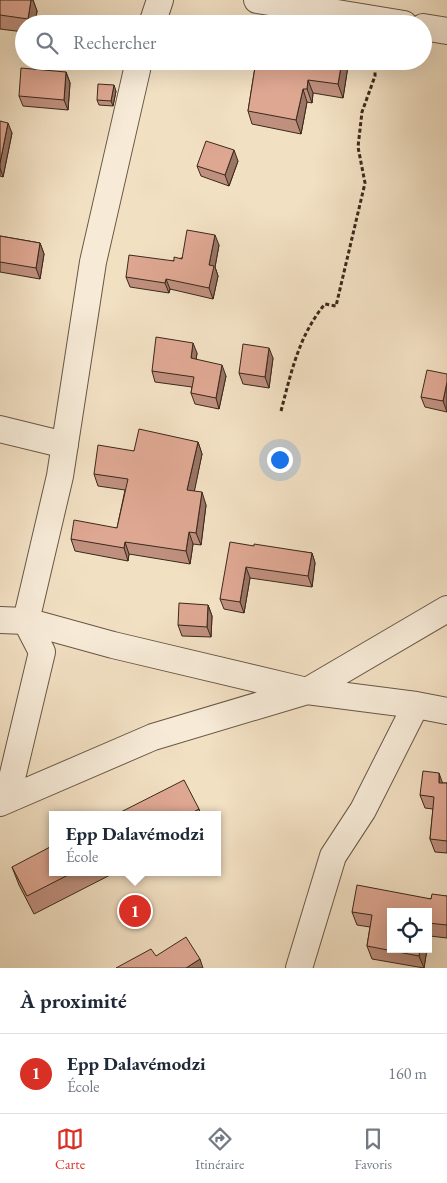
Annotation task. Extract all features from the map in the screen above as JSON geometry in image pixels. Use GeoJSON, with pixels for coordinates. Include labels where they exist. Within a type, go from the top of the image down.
{"type":"FeatureCollection","features":[{"type":"Feature","properties":{"kind":"street"},"geometry":{"type":"LineString","coordinates":[[155,15],[160,0]]}},
{"type":"Feature","properties":{"kind":"street"},"geometry":{"type":"LineString","coordinates":[[257,0],[349,15]]}},
{"type":"Feature","properties":{"kind":"street"},"geometry":{"type":"LineString","coordinates":[[432,29],[447,32]]}},
{"type":"Feature","properties":{"kind":"street"},"geometry":{"type":"LineString","coordinates":[[4,801],[42,652],[26,621],[60,476],[93,262],[137,70]]}},
{"type":"Feature","properties":{"kind":"street"},"geometry":{"type":"LineString","coordinates":[[0,428],[65,445]]}},
{"type":"Feature","properties":{"kind":"street"},"geometry":{"type":"LineString","coordinates":[[4,801],[153,737],[307,691],[446,607]]}},
{"type":"Feature","properties":{"kind":"street"},"geometry":{"type":"LineString","coordinates":[[0,620],[26,621],[113,646],[307,691],[416,705],[447,711]]}},
{"type":"Feature","properties":{"kind":"street"},"geometry":{"type":"LineString","coordinates":[[299,968],[333,856],[363,810],[416,705]]}},
{"type":"Feature","properties":{"kind":"path"},"geometry":{"type":"LineString","coordinates":[[281,411],[295,355],[316,314],[325,304],[336,306],[365,183],[358,147],[362,112],[375,76],[375,70]]}},
{"type":"Feature","properties":{"kind":"building"},"geometry":{"type":"Polygon","coordinates":[[[0,0],[31,0],[29,15],[15,15],[15,17],[0,15],[0,0]]]}},
{"type":"Feature","properties":{"kind":"building"},"geometry":{"type":"Polygon","coordinates":[[[21,70],[66,72],[64,100],[19,96],[21,70]]]}},
{"type":"Feature","properties":{"kind":"building"},"geometry":{"type":"Polygon","coordinates":[[[255,70],[340,70],[338,84],[308,80],[307,89],[303,89],[296,120],[248,111],[255,70]]]}},
{"type":"Feature","properties":{"kind":"building"},"geometry":{"type":"Polygon","coordinates":[[[98,84],[114,85],[111,101],[97,100],[98,84]]]}},
{"type":"Feature","properties":{"kind":"building"},"geometry":{"type":"Polygon","coordinates":[[[0,121],[8,123],[0,163],[0,121]]]}},
{"type":"Feature","properties":{"kind":"building"},"geometry":{"type":"Polygon","coordinates":[[[206,141],[234,150],[225,175],[197,166],[206,141]]]}},
{"type":"Feature","properties":{"kind":"building"},"geometry":{"type":"Polygon","coordinates":[[[187,230],[215,235],[209,265],[214,266],[209,288],[166,279],[165,283],[126,277],[129,255],[174,261],[174,257],[182,259],[187,230]]]}},
{"type":"Feature","properties":{"kind":"building"},"geometry":{"type":"Polygon","coordinates":[[[0,236],[40,243],[36,268],[0,262],[0,236]]]}},
{"type":"Feature","properties":{"kind":"building"},"geometry":{"type":"Polygon","coordinates":[[[156,337],[193,343],[191,358],[222,365],[216,398],[191,393],[194,377],[152,371],[156,337]]]}},
{"type":"Feature","properties":{"kind":"building"},"geometry":{"type":"Polygon","coordinates":[[[243,344],[269,348],[265,377],[239,373],[243,344]]]}},
{"type":"Feature","properties":{"kind":"building"},"geometry":{"type":"Polygon","coordinates":[[[427,370],[447,374],[443,401],[421,397],[427,370]]]}},
{"type":"Feature","properties":{"kind":"building"},"geometry":{"type":"Polygon","coordinates":[[[139,429],[198,442],[187,490],[202,492],[196,533],[189,532],[186,551],[125,542],[124,548],[71,539],[74,520],[117,528],[128,479],[94,474],[98,445],[134,451],[139,429]]]}},
{"type":"Feature","properties":{"kind":"building"},"geometry":{"type":"Polygon","coordinates":[[[230,542],[312,553],[308,576],[246,567],[240,602],[220,599],[230,542]]]}},
{"type":"Feature","properties":{"kind":"building"},"geometry":{"type":"Polygon","coordinates":[[[179,603],[208,605],[207,627],[178,625],[179,603]]]}},
{"type":"Feature","properties":{"kind":"building"},"geometry":{"type":"Polygon","coordinates":[[[423,771],[439,773],[439,783],[447,783],[447,841],[430,839],[434,797],[420,795],[423,771]]]}},
{"type":"Feature","properties":{"kind":"building"},"geometry":{"type":"Polygon","coordinates":[[[184,780],[199,809],[195,811],[123,811],[184,780]]]}},
{"type":"Feature","properties":{"kind":"building"},"geometry":{"type":"Polygon","coordinates":[[[49,848],[49,876],[66,876],[27,896],[12,867],[49,848]]]}},
{"type":"Feature","properties":{"kind":"building"},"geometry":{"type":"Polygon","coordinates":[[[357,885],[431,899],[432,894],[447,896],[447,925],[432,923],[432,908],[387,908],[387,950],[367,946],[372,915],[352,912],[357,885]]]}},
{"type":"Feature","properties":{"kind":"building"},"geometry":{"type":"Polygon","coordinates":[[[186,937],[200,959],[186,968],[116,968],[151,949],[156,956],[186,937]]]}},
{"type":"Feature","properties":{"kind":"building"},"geometry":{"type":"Polygon","coordinates":[[[403,953],[419,953],[419,956],[403,953]]]}},
{"type":"Feature","properties":{"kind":"place","name":"Epp Dalavémodzi"},"geometry":{"type":"Point","coordinates":[135,911]}}]}
